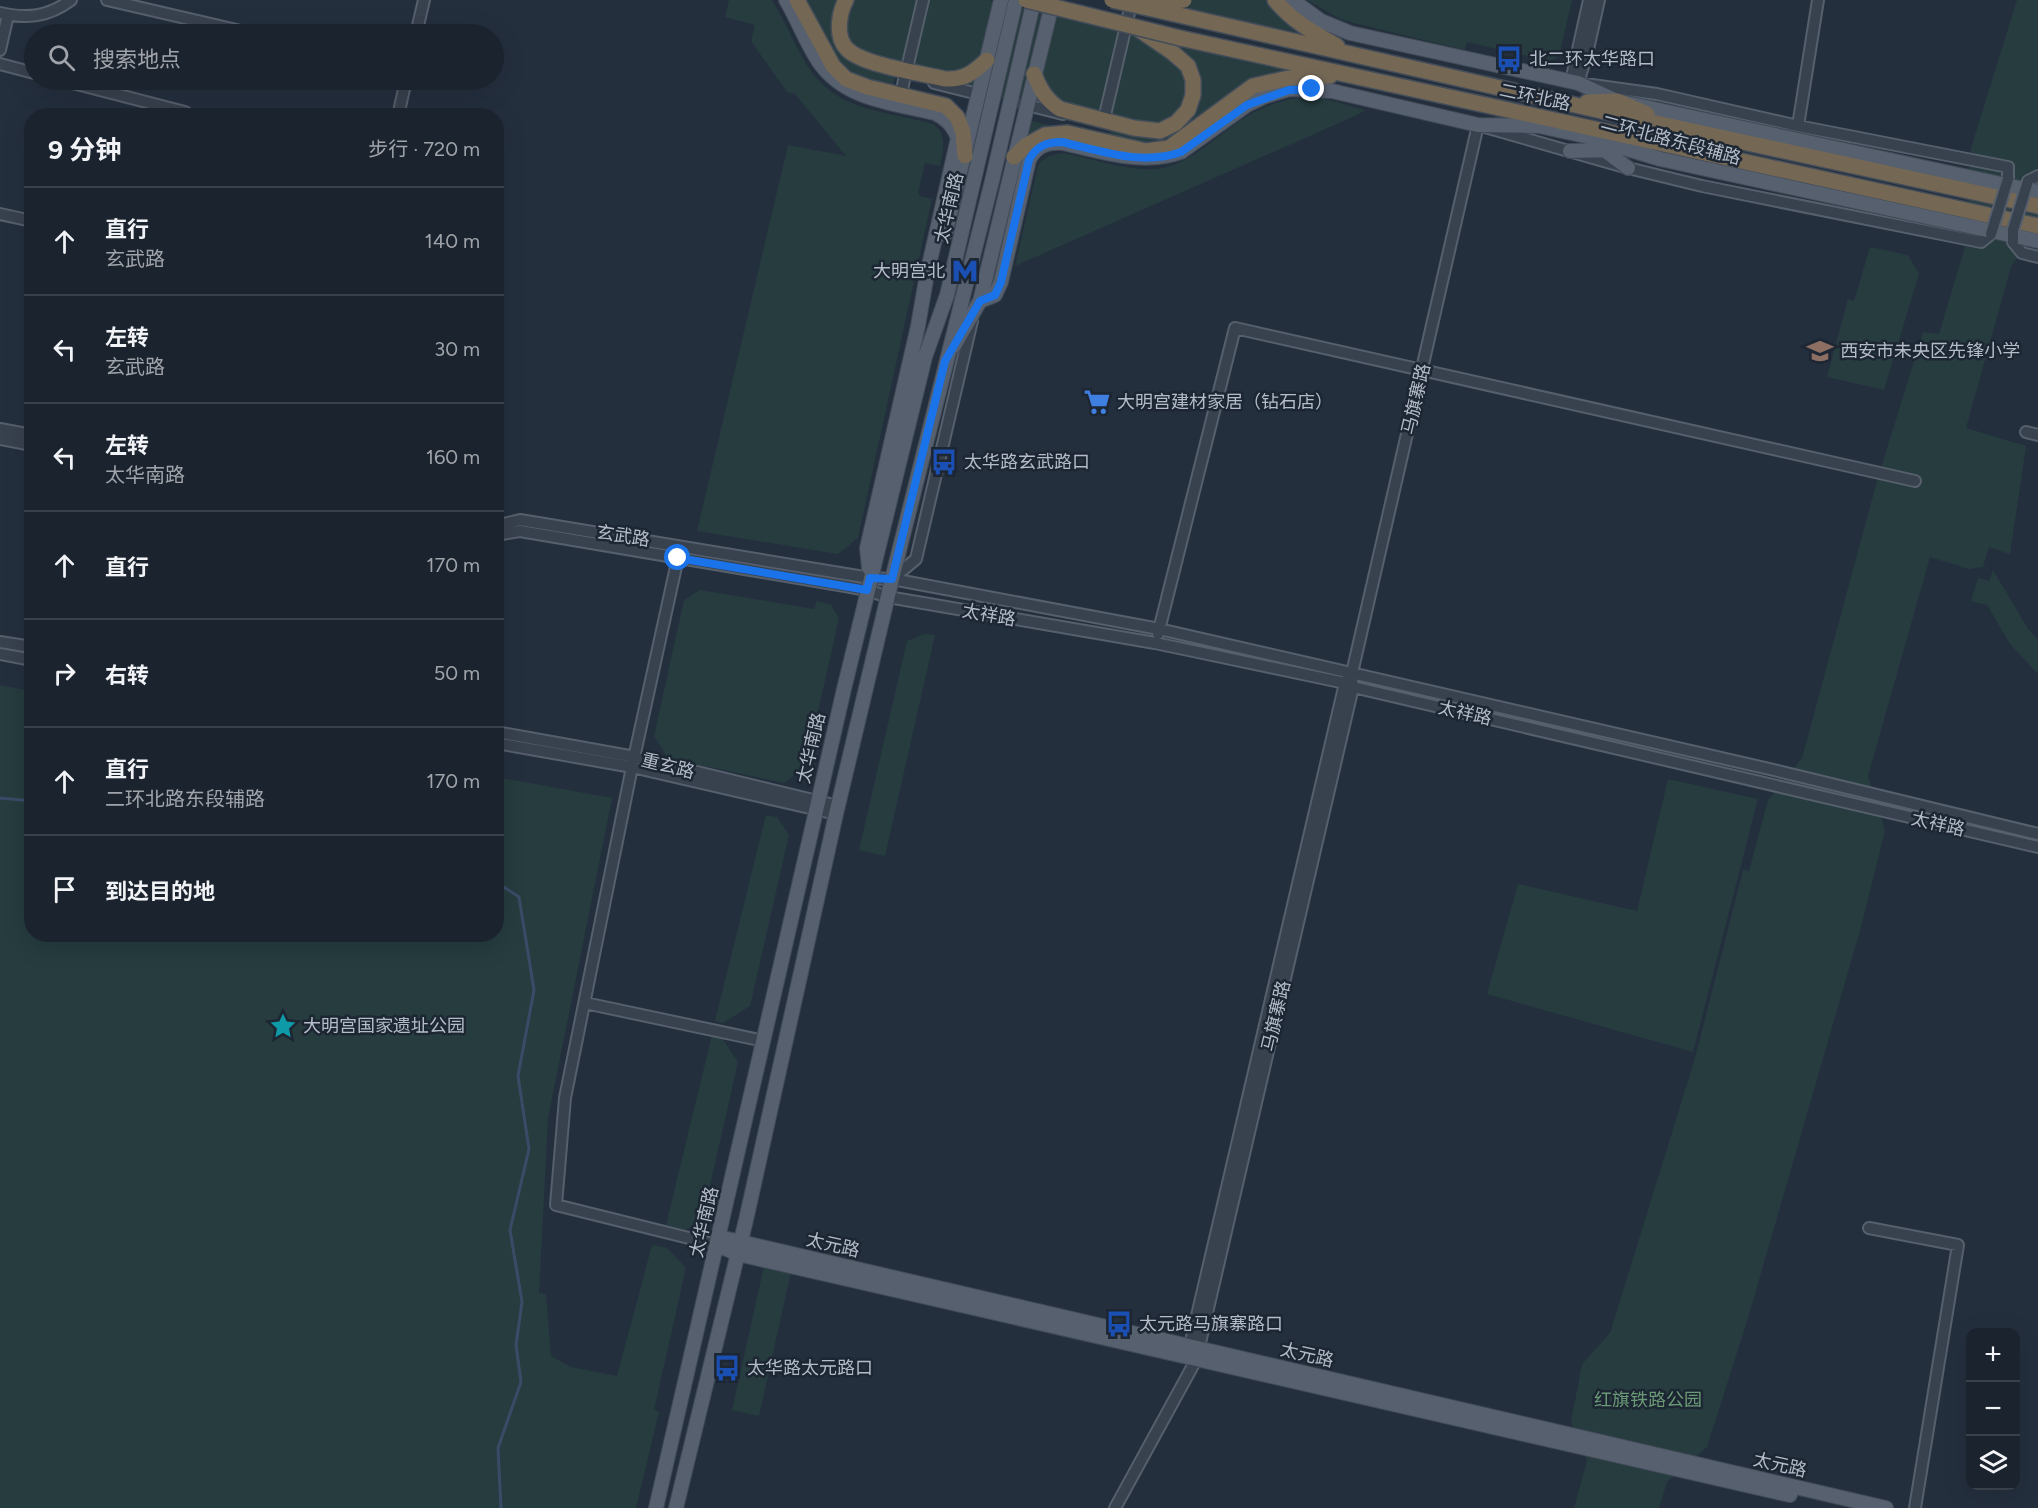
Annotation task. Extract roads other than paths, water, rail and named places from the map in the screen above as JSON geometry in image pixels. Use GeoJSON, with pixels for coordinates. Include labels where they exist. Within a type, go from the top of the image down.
{"type":"FeatureCollection","features":[{"type":"Feature","properties":{"kind":"highway"},"geometry":{"type":"LineString","coordinates":[[797,0],[833,66],[846,79],[867,87],[946,106],[957,117],[963,132],[965,156]]}},
{"type":"Feature","properties":{"kind":"highway"},"geometry":{"type":"LineString","coordinates":[[846,0],[840,17],[840,36],[845,48],[861,59],[957,80],[972,74],[987,60]]}},
{"type":"Feature","properties":{"kind":"highway","name":"二环北路"},"geometry":{"type":"LineString","coordinates":[[1026,0],[1180,38],[2038,226]]}},
{"type":"Feature","properties":{"kind":"highway"},"geometry":{"type":"LineString","coordinates":[[1123,1],[1184,0]]}},
{"type":"Feature","properties":{"kind":"highway"},"geometry":{"type":"LineString","coordinates":[[1275,0],[1306,29],[1353,54]]}},
{"type":"Feature","properties":{"kind":"highway","name":"二环北路"},"geometry":{"type":"LineString","coordinates":[[1123,1],[1566,103],[2038,206]]}},
{"type":"Feature","properties":{"kind":"highway"},"geometry":{"type":"LineString","coordinates":[[1034,74],[1042,92],[1060,110],[1134,128],[1160,131],[1176,123],[1188,110],[1193,95],[1193,80],[1188,66],[1173,52],[1132,25]]}},
{"type":"Feature","properties":{"kind":"highway"},"geometry":{"type":"LineString","coordinates":[[1014,157],[1025,146],[1045,135],[1067,133],[1146,151],[1169,148],[1253,86],[1289,78],[1359,76]]}},
{"type":"Feature","properties":{"kind":"highway"},"geometry":{"type":"LineString","coordinates":[[1566,103],[1617,101],[1674,127]]}},
{"type":"Feature","properties":{"kind":"highway"},"geometry":{"type":"LineString","coordinates":[[1539,126],[1563,123],[1585,136]]}},
{"type":"Feature","properties":{"kind":"main road"},"geometry":{"type":"LineString","coordinates":[[786,0],[819,61],[836,81],[863,96],[900,98],[935,113],[945,118],[953,127],[958,138],[867,548],[869,584]]}},
{"type":"Feature","properties":{"kind":"main road"},"geometry":{"type":"LineString","coordinates":[[925,357],[933,282],[1001,0]]}},
{"type":"Feature","properties":{"kind":"main road","name":"太华南路"},"geometry":{"type":"LineString","coordinates":[[656,1508],[869,584],[925,357],[947,294],[1016,0]]}},
{"type":"Feature","properties":{"kind":"main road","name":"太华南路"},"geometry":{"type":"LineString","coordinates":[[676,1508],[739,1248],[837,810],[945,361],[992,181],[1034,0]]}},
{"type":"Feature","properties":{"kind":"main road"},"geometry":{"type":"LineString","coordinates":[[945,361],[977,307],[1053,0]]}},
{"type":"Feature","properties":{"kind":"main road","name":"二环北路东段辅路"},"geometry":{"type":"LineString","coordinates":[[1292,0],[1321,21],[1350,33],[1574,82],[1617,101],[2038,192]]}},
{"type":"Feature","properties":{"kind":"main road","name":"二环北路东段辅路"},"geometry":{"type":"LineString","coordinates":[[977,307],[995,295],[1001,282],[1029,160],[1034,151],[1052,142],[1101,132],[1132,158],[1150,159],[1169,156],[1181,152],[1247,105],[1289,90],[1332,91],[1478,125],[1539,126],[1585,136],[1660,159],[2038,242]]}},
{"type":"Feature","properties":{"kind":"main road"},"geometry":{"type":"LineString","coordinates":[[1585,136],[1629,168]]}},
{"type":"Feature","properties":{"kind":"main road"},"geometry":{"type":"LineString","coordinates":[[1570,151],[1629,150]]}},
{"type":"Feature","properties":{"kind":"main road","name":"太元路"},"geometry":{"type":"LineString","coordinates":[[718,1241],[739,1248],[1846,1508]]}},
{"type":"Feature","properties":{"kind":"main road","name":"太元路"},"geometry":{"type":"LineString","coordinates":[[1193,1353],[1886,1508]]}},
{"type":"Feature","properties":{"kind":"street"},"geometry":{"type":"LineString","coordinates":[[0,50],[4,14],[19,17],[38,16],[63,6],[71,0]]}},
{"type":"Feature","properties":{"kind":"street"},"geometry":{"type":"LineString","coordinates":[[107,0],[211,24]]}},
{"type":"Feature","properties":{"kind":"street"},"geometry":{"type":"LineString","coordinates":[[418,24],[424,0]]}},
{"type":"Feature","properties":{"kind":"street"},"geometry":{"type":"LineString","coordinates":[[900,98],[922,0]]}},
{"type":"Feature","properties":{"kind":"street"},"geometry":{"type":"LineString","coordinates":[[1574,82],[1589,0]]}},
{"type":"Feature","properties":{"kind":"street"},"geometry":{"type":"LineString","coordinates":[[1574,82],[1587,54],[1599,0]]}},
{"type":"Feature","properties":{"kind":"street"},"geometry":{"type":"LineString","coordinates":[[1798,126],[1818,0]]}},
{"type":"Feature","properties":{"kind":"street"},"geometry":{"type":"LineString","coordinates":[[1031,106],[1101,132],[1123,1]]}},
{"type":"Feature","properties":{"kind":"street"},"geometry":{"type":"LineString","coordinates":[[0,64],[24,70]]}},
{"type":"Feature","properties":{"kind":"street"},"geometry":{"type":"LineString","coordinates":[[906,72],[974,93]]}},
{"type":"Feature","properties":{"kind":"street"},"geometry":{"type":"LineString","coordinates":[[1478,125],[1629,168],[1702,186],[1981,242],[1991,234],[2008,178],[2008,167],[1798,126],[1657,94],[1574,82]]}},
{"type":"Feature","properties":{"kind":"street"},"geometry":{"type":"LineString","coordinates":[[100,90],[170,108]]}},
{"type":"Feature","properties":{"kind":"street"},"geometry":{"type":"LineString","coordinates":[[400,108],[404,90]]}},
{"type":"Feature","properties":{"kind":"street","name":"马旗寨路"},"geometry":{"type":"LineString","coordinates":[[1115,1508],[1193,1353],[1478,125]]}},
{"type":"Feature","properties":{"kind":"street"},"geometry":{"type":"LineString","coordinates":[[2033,178],[2013,230],[2013,242],[2022,253],[2038,257]]}},
{"type":"Feature","properties":{"kind":"street"},"geometry":{"type":"LineString","coordinates":[[0,214],[24,219]]}},
{"type":"Feature","properties":{"kind":"street"},"geometry":{"type":"LineString","coordinates":[[892,579],[916,559],[977,307]]}},
{"type":"Feature","properties":{"kind":"street"},"geometry":{"type":"LineString","coordinates":[[1155,643],[1235,328],[1915,481]]}},
{"type":"Feature","properties":{"kind":"street"},"geometry":{"type":"LineString","coordinates":[[0,429],[24,434]]}},
{"type":"Feature","properties":{"kind":"street"},"geometry":{"type":"LineString","coordinates":[[2026,432],[2038,435]]}},
{"type":"Feature","properties":{"kind":"street"},"geometry":{"type":"LineString","coordinates":[[0,439],[24,444]]}},
{"type":"Feature","properties":{"kind":"street","name":"玄武路"},"geometry":{"type":"LineString","coordinates":[[504,524],[520,519],[680,545],[869,584],[888,597]]}},
{"type":"Feature","properties":{"kind":"street","name":"玄武路"},"geometry":{"type":"LineString","coordinates":[[504,534],[520,531],[678,558],[869,584],[892,579]]}},
{"type":"Feature","properties":{"kind":"street"},"geometry":{"type":"LineString","coordinates":[[680,545],[633,762],[565,1098],[556,1204],[718,1241]]}},
{"type":"Feature","properties":{"kind":"street","name":"太祥路"},"geometry":{"type":"LineString","coordinates":[[892,579],[1159,629],[1352,672],[2038,834]]}},
{"type":"Feature","properties":{"kind":"street","name":"太祥路"},"geometry":{"type":"LineString","coordinates":[[888,597],[1155,643],[1349,685],[2038,847]]}},
{"type":"Feature","properties":{"kind":"street"},"geometry":{"type":"LineString","coordinates":[[0,642],[24,646]]}},
{"type":"Feature","properties":{"kind":"street"},"geometry":{"type":"LineString","coordinates":[[0,654],[24,658]]}},
{"type":"Feature","properties":{"kind":"street","name":"重玄路"},"geometry":{"type":"LineString","coordinates":[[504,734],[837,810]]}},
{"type":"Feature","properties":{"kind":"street","name":"重玄路"},"geometry":{"type":"LineString","coordinates":[[504,744],[633,762]]}},
{"type":"Feature","properties":{"kind":"street"},"geometry":{"type":"LineString","coordinates":[[585,1003],[764,1041]]}},
{"type":"Feature","properties":{"kind":"street"},"geometry":{"type":"LineString","coordinates":[[1869,1228],[1958,1245],[1915,1508]]}},
{"type":"Feature","properties":{"kind":"waterway"},"geometry":{"type":"LineString","coordinates":[[0,798],[24,800]]}},
{"type":"Feature","properties":{"kind":"waterway"},"geometry":{"type":"LineString","coordinates":[[501,1508],[498,1448],[521,1382],[516,1345],[522,1302],[510,1230],[529,1149],[518,1076],[534,990],[519,897],[504,887]]}},
{"type":"Feature","properties":{"kind":"tunnel"},"geometry":{"type":"LineString","coordinates":[[974,93],[1031,106]]}},
{"type":"Feature","properties":{"kind":"place","name":"北二环太华路口"},"geometry":{"type":"Point","coordinates":[1509,59]}},
{"type":"Feature","properties":{"kind":"place","name":"大明宫北"},"geometry":{"type":"Point","coordinates":[965,271]}},
{"type":"Feature","properties":{"kind":"place","name":"西安市未央区先锋小学"},"geometry":{"type":"Point","coordinates":[1820,351]}},
{"type":"Feature","properties":{"kind":"place","name":"大明宫建材家居（钻石店）"},"geometry":{"type":"Point","coordinates":[1097,402]}},
{"type":"Feature","properties":{"kind":"place","name":"太华路玄武路口"},"geometry":{"type":"Point","coordinates":[944,462]}},
{"type":"Feature","properties":{"kind":"place","name":"大明宫国家遗址公园"},"geometry":{"type":"Point","coordinates":[283,1026]}},
{"type":"Feature","properties":{"kind":"place","name":"太元路马旗寨路口"},"geometry":{"type":"Point","coordinates":[1119,1324]}},
{"type":"Feature","properties":{"kind":"place","name":"太华路太元路口"},"geometry":{"type":"Point","coordinates":[727,1368]}},
{"type":"Feature","properties":{"kind":"park label","name":"红旗铁路公园"},"geometry":{"type":"Point","coordinates":[1648,1400]}}]}
